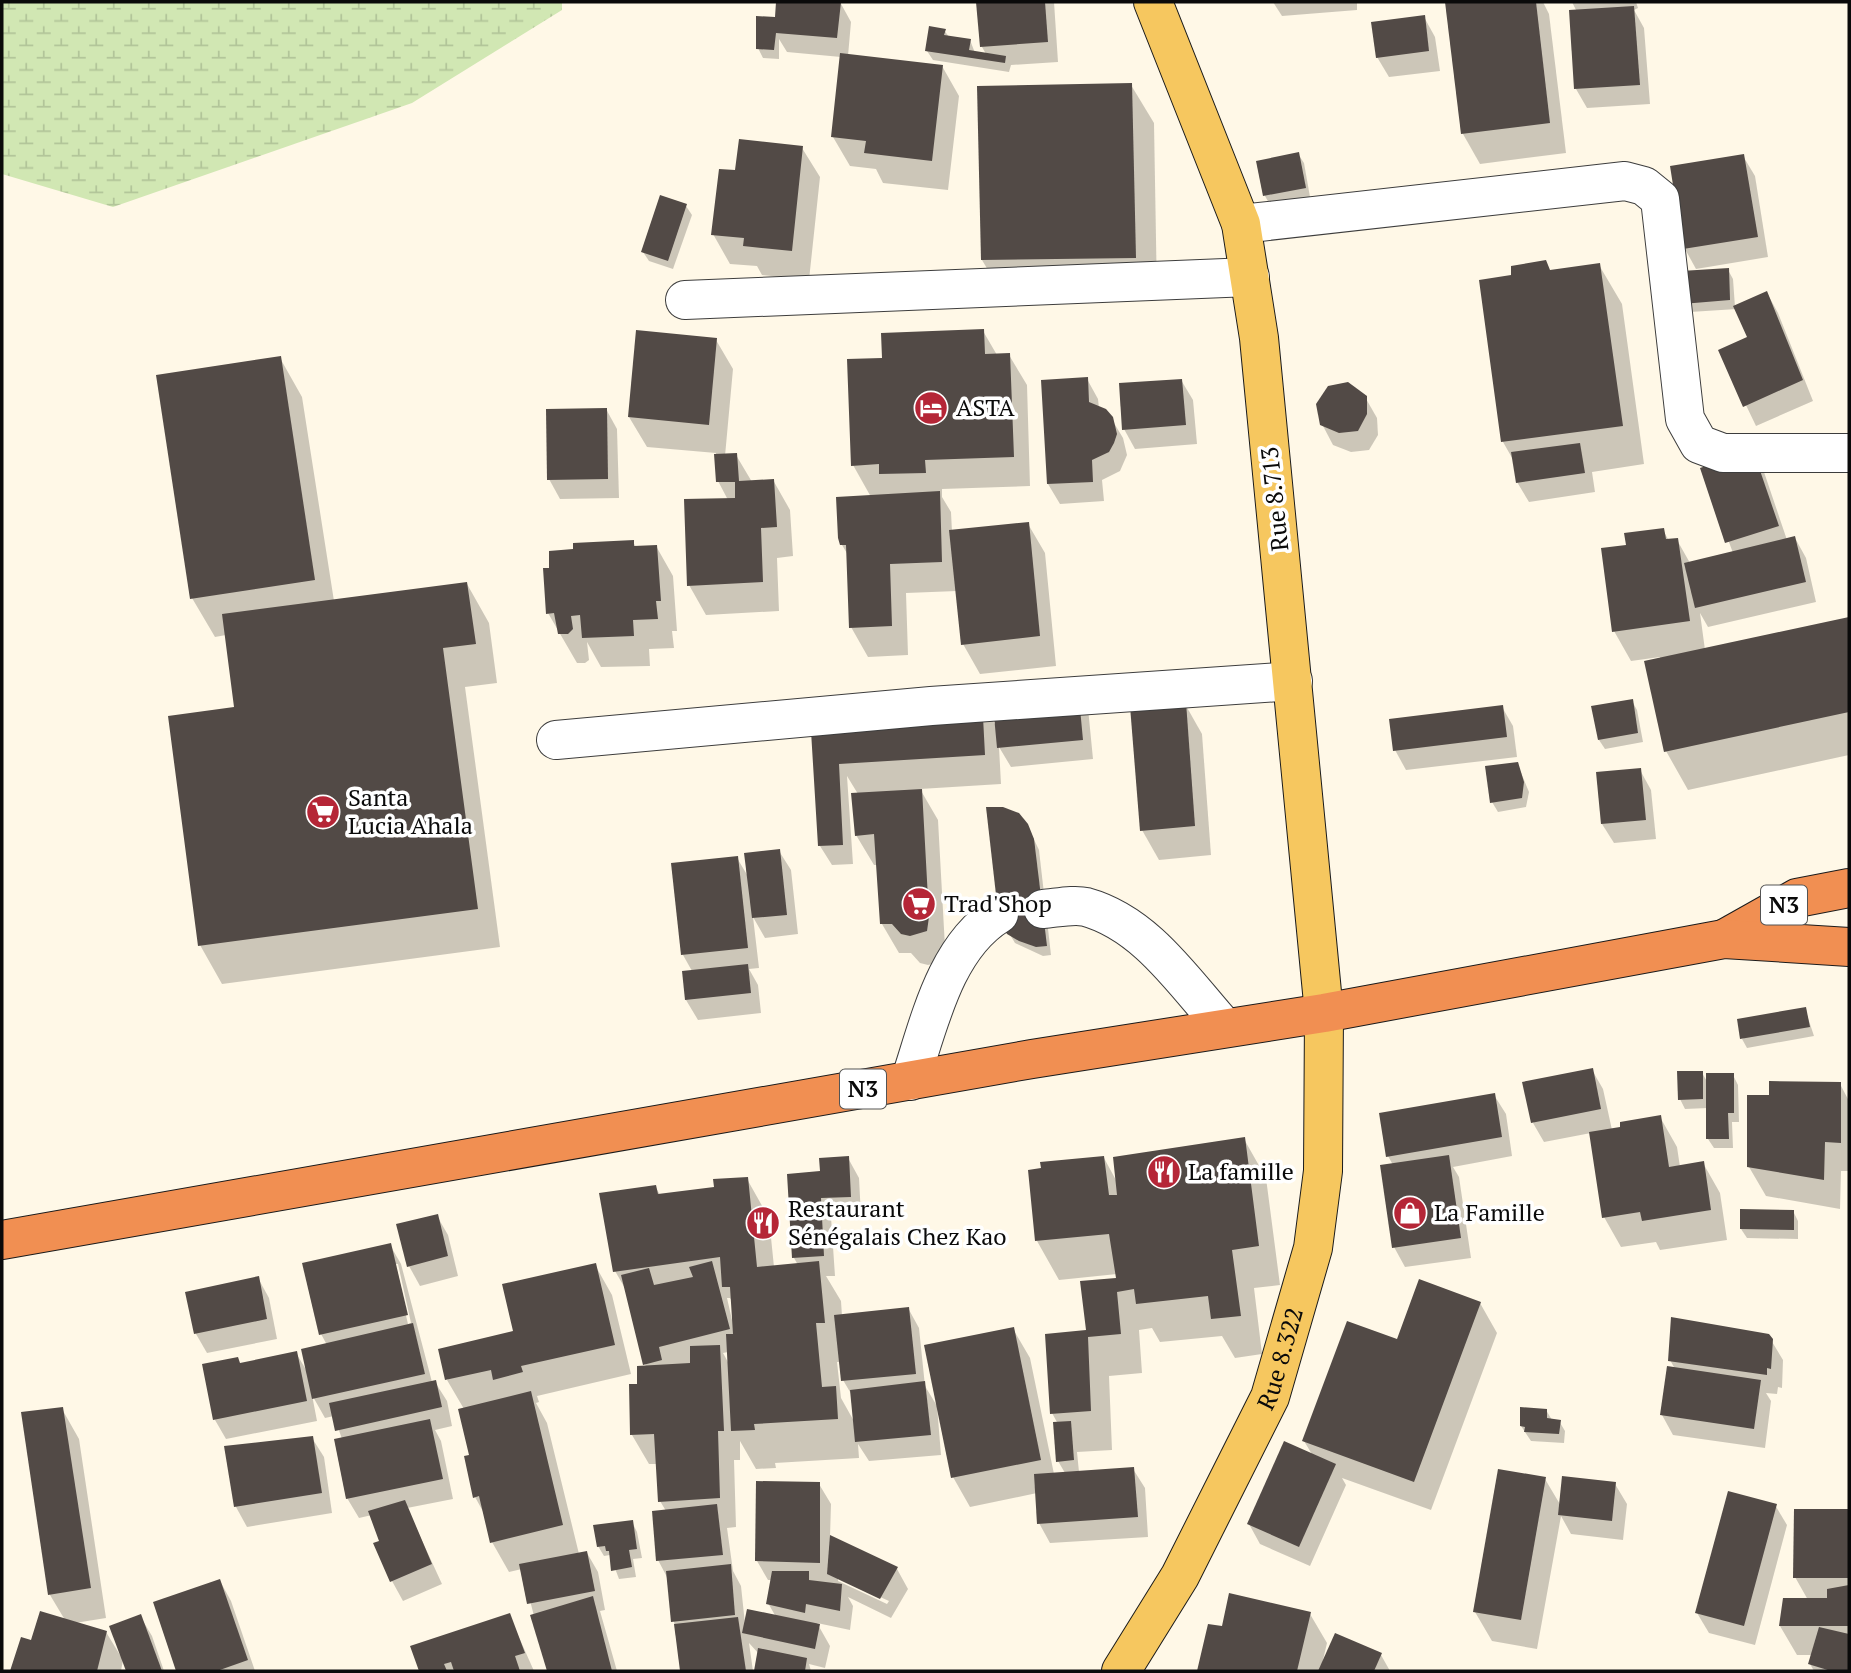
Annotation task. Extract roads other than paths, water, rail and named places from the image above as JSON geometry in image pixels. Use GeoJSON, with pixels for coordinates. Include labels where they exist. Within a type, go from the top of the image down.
{"type":"FeatureCollection","features":[{"type":"Feature","properties":{"kind":"highway","name":"N3"},"geometry":{"type":"LineString","coordinates":[[1724,939],[1797,898],[1849,888]]}},
{"type":"Feature","properties":{"kind":"highway","name":"N3"},"geometry":{"type":"LineString","coordinates":[[2,1240],[910,1080],[1324,1013],[1724,939],[1849,947]]}},
{"type":"Feature","properties":{"kind":"main road","name":"Rue 8.713"},"geometry":{"type":"LineString","coordinates":[[1153,2],[1241,223],[1259,338],[1324,1013]]}},
{"type":"Feature","properties":{"kind":"main road","name":"Rue 8.322"},"geometry":{"type":"LineString","coordinates":[[1121,1671],[1180,1576],[1270,1397],[1313,1248],[1323,1171],[1324,1013]]}},
{"type":"Feature","properties":{"kind":"street"},"geometry":{"type":"LineString","coordinates":[[1241,223],[1625,181],[1644,186],[1660,199],[1685,419],[1699,444],[1723,453],[1849,453]]}},
{"type":"Feature","properties":{"kind":"street"},"geometry":{"type":"LineString","coordinates":[[685,300],[1250,277]]}},
{"type":"Feature","properties":{"kind":"street"},"geometry":{"type":"LineString","coordinates":[[556,740],[931,706],[1293,681]]}},
{"type":"Feature","properties":{"kind":"street"},"geometry":{"type":"LineString","coordinates":[[1043,909],[1084,906],[1128,926],[1158,952],[1224,1028]]}},
{"type":"Feature","properties":{"kind":"street"},"geometry":{"type":"LineString","coordinates":[[910,1080],[941,988],[982,924],[999,914]]}},
{"type":"Feature","properties":{"kind":"place","name":"ASTA"},"geometry":{"type":"Point","coordinates":[931,408]}},
{"type":"Feature","properties":{"kind":"place","name":"Santa Lucia Ahala"},"geometry":{"type":"Point","coordinates":[323,812]}},
{"type":"Feature","properties":{"kind":"place","name":"Trad'Shop"},"geometry":{"type":"Point","coordinates":[919,904]}},
{"type":"Feature","properties":{"kind":"place","name":"La famille"},"geometry":{"type":"Point","coordinates":[1164,1172]}},
{"type":"Feature","properties":{"kind":"place","name":"La Famille"},"geometry":{"type":"Point","coordinates":[1410,1213]}},
{"type":"Feature","properties":{"kind":"place","name":"Restaurant Sénégalais Chez Kao"},"geometry":{"type":"Point","coordinates":[763,1223]}}]}
